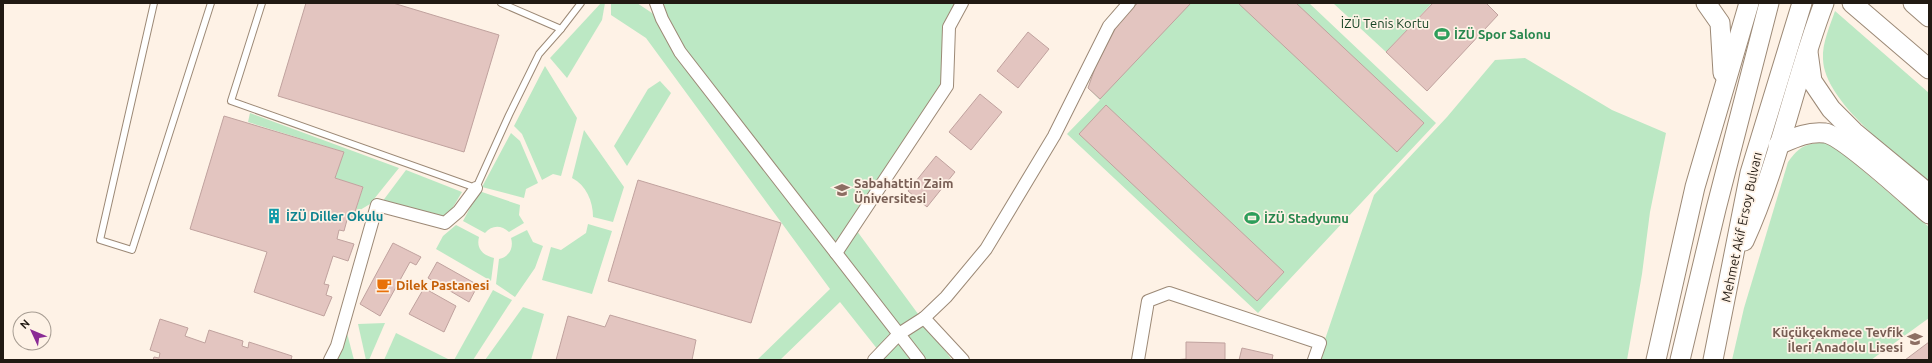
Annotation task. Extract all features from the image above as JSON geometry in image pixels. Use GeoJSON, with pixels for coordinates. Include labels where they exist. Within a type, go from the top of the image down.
{"type":"FeatureCollection","features":[{"type":"Feature","properties":{"kind":"main road"},"geometry":{"type":"LineString","coordinates":[[1706,3],[1720,23],[1724,92]]}},
{"type":"Feature","properties":{"kind":"main road"},"geometry":{"type":"LineString","coordinates":[[1656,360],[1695,188],[1749,3]]}},
{"type":"Feature","properties":{"kind":"main road","name":"Mehmet Akif Ersoy Bulvarı"},"geometry":{"type":"LineString","coordinates":[[1680,360],[1716,209],[1770,3]]}},
{"type":"Feature","properties":{"kind":"main road","name":"Mehmet Akif Ersoy Bulvarı"},"geometry":{"type":"LineString","coordinates":[[1713,360],[1750,173],[1802,3]]}},
{"type":"Feature","properties":{"kind":"main road"},"geometry":{"type":"LineString","coordinates":[[1730,271],[1760,207],[1807,49],[1824,3]]}},
{"type":"Feature","properties":{"kind":"main road"},"geometry":{"type":"LineString","coordinates":[[1852,3],[1929,69]]}},
{"type":"Feature","properties":{"kind":"main road"},"geometry":{"type":"LineString","coordinates":[[1913,3],[1929,17]]}},
{"type":"Feature","properties":{"kind":"main road"},"geometry":{"type":"LineString","coordinates":[[1807,49],[1812,81],[1832,109],[1854,132],[1929,194]]}},
{"type":"Feature","properties":{"kind":"main road"},"geometry":{"type":"LineString","coordinates":[[1778,145],[1803,134],[1826,133],[1846,143],[1929,214]]}},
{"type":"Feature","properties":{"kind":"street"},"geometry":{"type":"LineString","coordinates":[[656,3],[662,20],[680,52],[919,360]]}},
{"type":"Feature","properties":{"kind":"street"},"geometry":{"type":"LineString","coordinates":[[836,253],[947,86],[949,27],[962,3]]}},
{"type":"Feature","properties":{"kind":"street"},"geometry":{"type":"LineString","coordinates":[[874,360],[899,334],[924,318],[968,273],[1002,225],[1054,136],[1109,26],[1129,3]]}},
{"type":"Feature","properties":{"kind":"street"},"geometry":{"type":"LineString","coordinates":[[330,360],[336,346],[377,205],[445,223],[459,211],[476,188]]}},
{"type":"Feature","properties":{"kind":"street"},"geometry":{"type":"LineString","coordinates":[[1138,360],[1148,301],[1168,293],[1320,343],[1314,360]]}},
{"type":"Feature","properties":{"kind":"street"},"geometry":{"type":"LineString","coordinates":[[924,318],[963,360]]}},
{"type":"Feature","properties":{"kind":"lane"},"geometry":{"type":"LineString","coordinates":[[154,3],[100,240],[132,250],[212,3]]}},
{"type":"Feature","properties":{"kind":"lane"},"geometry":{"type":"LineString","coordinates":[[262,3],[231,101],[476,188],[509,114],[539,54],[581,3]]}},
{"type":"Feature","properties":{"kind":"lane"},"geometry":{"type":"LineString","coordinates":[[501,3],[561,29]]}},
{"type":"Feature","properties":{"kind":"green space"},"geometry":{"type":"Polygon","coordinates":[[[601,3],[605,3],[602,20],[567,78],[550,58],[601,3]]]}},
{"type":"Feature","properties":{"kind":"green space"},"geometry":{"type":"Polygon","coordinates":[[[611,3],[637,3],[661,19],[656,3],[962,3],[949,27],[947,86],[854,227],[952,360],[886,360],[840,302],[780,360],[757,360],[830,289],[646,38],[611,15],[611,3]]]}},
{"type":"Feature","properties":{"kind":"green space","name":"İZÜ Stadyumu"},"geometry":{"type":"Polygon","coordinates":[[[1138,3],[1309,3],[1436,123],[1258,313],[1067,134],[1100,100],[1088,88],[1092,76],[1102,53],[1114,32],[1121,21],[1138,3]]]}},
{"type":"Feature","properties":{"kind":"green space","name":"İZÜ Tenis Kortu"},"geometry":{"type":"Polygon","coordinates":[[[1333,3],[1432,3],[1386,52],[1333,3]]]}},
{"type":"Feature","properties":{"kind":"green space"},"geometry":{"type":"Polygon","coordinates":[[[1835,11],[1929,93],[1929,181],[1864,126],[1835,93],[1827,76],[1823,53],[1825,41],[1835,11]]]}},
{"type":"Feature","properties":{"kind":"green space"},"geometry":{"type":"Polygon","coordinates":[[[1525,58],[1612,110],[1666,133],[1650,212],[1642,274],[1627,360],[1318,360],[1374,195],[1447,117],[1495,60],[1525,58]]]}},
{"type":"Feature","properties":{"kind":"green space"},"geometry":{"type":"Polygon","coordinates":[[[545,66],[577,118],[561,176],[553,174],[542,180],[522,134],[514,126],[545,66]]]}},
{"type":"Feature","properties":{"kind":"green space"},"geometry":{"type":"Polygon","coordinates":[[[660,81],[671,93],[627,166],[614,146],[648,89],[660,81]]]}},
{"type":"Feature","properties":{"kind":"green space"},"geometry":{"type":"Polygon","coordinates":[[[250,113],[399,168],[370,204],[355,213],[363,187],[335,178],[344,152],[248,122],[250,113]]]}},
{"type":"Feature","properties":{"kind":"green space"},"geometry":{"type":"Polygon","coordinates":[[[584,130],[624,187],[613,222],[593,217],[592,205],[588,194],[577,181],[572,178],[584,130]]]}},
{"type":"Feature","properties":{"kind":"green space"},"geometry":{"type":"Polygon","coordinates":[[[511,133],[520,141],[538,183],[526,189],[524,198],[482,187],[511,133]]]}},
{"type":"Feature","properties":{"kind":"green space"},"geometry":{"type":"Polygon","coordinates":[[[1825,142],[1838,149],[1929,227],[1929,318],[1871,360],[1732,360],[1744,308],[1788,162],[1800,149],[1808,145],[1825,142]]]}},
{"type":"Feature","properties":{"kind":"green space"},"geometry":{"type":"Polygon","coordinates":[[[406,170],[462,192],[446,219],[382,202],[406,170]]]}},
{"type":"Feature","properties":{"kind":"green space"},"geometry":{"type":"Polygon","coordinates":[[[479,191],[520,205],[519,215],[524,223],[509,232],[500,227],[494,227],[485,233],[463,221],[479,191]]]}},
{"type":"Feature","properties":{"kind":"green space"},"geometry":{"type":"Polygon","coordinates":[[[588,224],[612,231],[592,294],[542,280],[551,247],[561,250],[586,233],[588,224]]]}},
{"type":"Feature","properties":{"kind":"green space"},"geometry":{"type":"Polygon","coordinates":[[[456,225],[479,237],[478,241],[481,251],[494,258],[491,281],[436,249],[443,236],[456,225]]]}},
{"type":"Feature","properties":{"kind":"green space"},"geometry":{"type":"Polygon","coordinates":[[[527,230],[533,242],[543,246],[535,268],[515,297],[496,284],[499,259],[503,258],[510,252],[512,245],[511,238],[527,230]]]}},
{"type":"Feature","properties":{"kind":"green space"},"geometry":{"type":"Polygon","coordinates":[[[493,290],[512,300],[473,360],[454,360],[493,290]]]}},
{"type":"Feature","properties":{"kind":"green space"},"geometry":{"type":"Polygon","coordinates":[[[523,307],[544,314],[531,360],[485,360],[523,307]]]}},
{"type":"Feature","properties":{"kind":"green space"},"geometry":{"type":"Polygon","coordinates":[[[385,323],[369,360],[366,360],[358,324],[385,323]]]}},
{"type":"Feature","properties":{"kind":"green space"},"geometry":{"type":"Polygon","coordinates":[[[347,333],[354,360],[337,360],[347,333]]]}},
{"type":"Feature","properties":{"kind":"green space"},"geometry":{"type":"Polygon","coordinates":[[[396,333],[448,359],[448,360],[384,360],[396,333]]]}},
{"type":"Feature","properties":{"kind":"building"},"geometry":{"type":"Polygon","coordinates":[[[306,3],[393,3],[499,35],[464,152],[278,96],[306,3]]]}},
{"type":"Feature","properties":{"kind":"building"},"geometry":{"type":"Polygon","coordinates":[[[1138,3],[1191,3],[1100,99],[1088,88],[1095,68],[1115,29],[1128,12],[1138,3]]]}},
{"type":"Feature","properties":{"kind":"building"},"geometry":{"type":"Polygon","coordinates":[[[1238,3],[1296,3],[1424,123],[1397,152],[1238,3]]]}},
{"type":"Feature","properties":{"kind":"building","name":"İZÜ Spor Salonu"},"geometry":{"type":"Polygon","coordinates":[[[1433,3],[1486,3],[1498,15],[1427,91],[1386,52],[1433,3]]]}},
{"type":"Feature","properties":{"kind":"building"},"geometry":{"type":"Polygon","coordinates":[[[1028,32],[1049,49],[1018,88],[997,71],[1028,32]]]}},
{"type":"Feature","properties":{"kind":"building"},"geometry":{"type":"Polygon","coordinates":[[[980,94],[1002,112],[971,150],[949,132],[980,94]]]}},
{"type":"Feature","properties":{"kind":"building"},"geometry":{"type":"Polygon","coordinates":[[[1106,105],[1284,272],[1257,301],[1079,134],[1106,105]]]}},
{"type":"Feature","properties":{"kind":"building","name":"İZÜ Diller Okulu"},"geometry":{"type":"Polygon","coordinates":[[[224,116],[344,152],[335,178],[363,187],[352,221],[347,220],[344,231],[339,230],[337,239],[354,244],[348,261],[333,256],[324,284],[329,285],[326,295],[332,297],[324,316],[254,292],[267,252],[190,229],[224,116]]]}},
{"type":"Feature","properties":{"kind":"building"},"geometry":{"type":"Polygon","coordinates":[[[936,156],[955,172],[927,207],[908,191],[936,156]]]}},
{"type":"Feature","properties":{"kind":"building"},"geometry":{"type":"Polygon","coordinates":[[[638,180],[781,223],[751,323],[608,281],[638,180]]]}},
{"type":"Feature","properties":{"kind":"building","name":"Dilek Pastanesi"},"geometry":{"type":"Polygon","coordinates":[[[393,243],[421,257],[416,265],[410,262],[380,316],[360,304],[393,243]]]}},
{"type":"Feature","properties":{"kind":"building"},"geometry":{"type":"Polygon","coordinates":[[[437,262],[478,285],[469,302],[428,278],[437,262]]]}},
{"type":"Feature","properties":{"kind":"building","name":"Dilek Pastanesi"},"geometry":{"type":"Polygon","coordinates":[[[424,288],[456,306],[444,332],[409,314],[424,288]]]}},
{"type":"Feature","properties":{"kind":"building"},"geometry":{"type":"Polygon","coordinates":[[[610,315],[696,340],[692,360],[556,360],[568,316],[605,327],[610,315]]]}},
{"type":"Feature","properties":{"kind":"building"},"geometry":{"type":"Polygon","coordinates":[[[160,319],[188,328],[185,336],[205,343],[209,330],[243,341],[242,346],[248,348],[249,342],[292,356],[291,360],[153,360],[154,357],[159,358],[160,353],[150,350],[160,319]]]}},
{"type":"Feature","properties":{"kind":"building"},"geometry":{"type":"Polygon","coordinates":[[[1186,342],[1225,343],[1225,360],[1173,360],[1186,359],[1186,342]]]}},
{"type":"Feature","properties":{"kind":"building"},"geometry":{"type":"Polygon","coordinates":[[[1929,342],[1929,360],[1905,360],[1929,342]]]}},
{"type":"Feature","properties":{"kind":"building"},"geometry":{"type":"Polygon","coordinates":[[[1242,348],[1273,355],[1272,360],[1239,360],[1242,348]]]}},
{"type":"Feature","properties":{"kind":"place","name":"İZÜ Spor Salonu"},"geometry":{"type":"Point","coordinates":[1442,34]}},
{"type":"Feature","properties":{"kind":"place","name":"Sabahattin Zaim Üniversitesi"},"geometry":{"type":"Point","coordinates":[842,190]}},
{"type":"Feature","properties":{"kind":"place","name":"İZÜ Diller Okulu"},"geometry":{"type":"Point","coordinates":[274,216]}},
{"type":"Feature","properties":{"kind":"place","name":"İZÜ Stadyumu"},"geometry":{"type":"Point","coordinates":[1252,218]}},
{"type":"Feature","properties":{"kind":"place","name":"Dilek Pastanesi"},"geometry":{"type":"Point","coordinates":[384,285]}},
{"type":"Feature","properties":{"kind":"place","name":"Küçükçekmece Tevfik İleri Anadolu Lisesi"},"geometry":{"type":"Point","coordinates":[1915,339]}}]}
